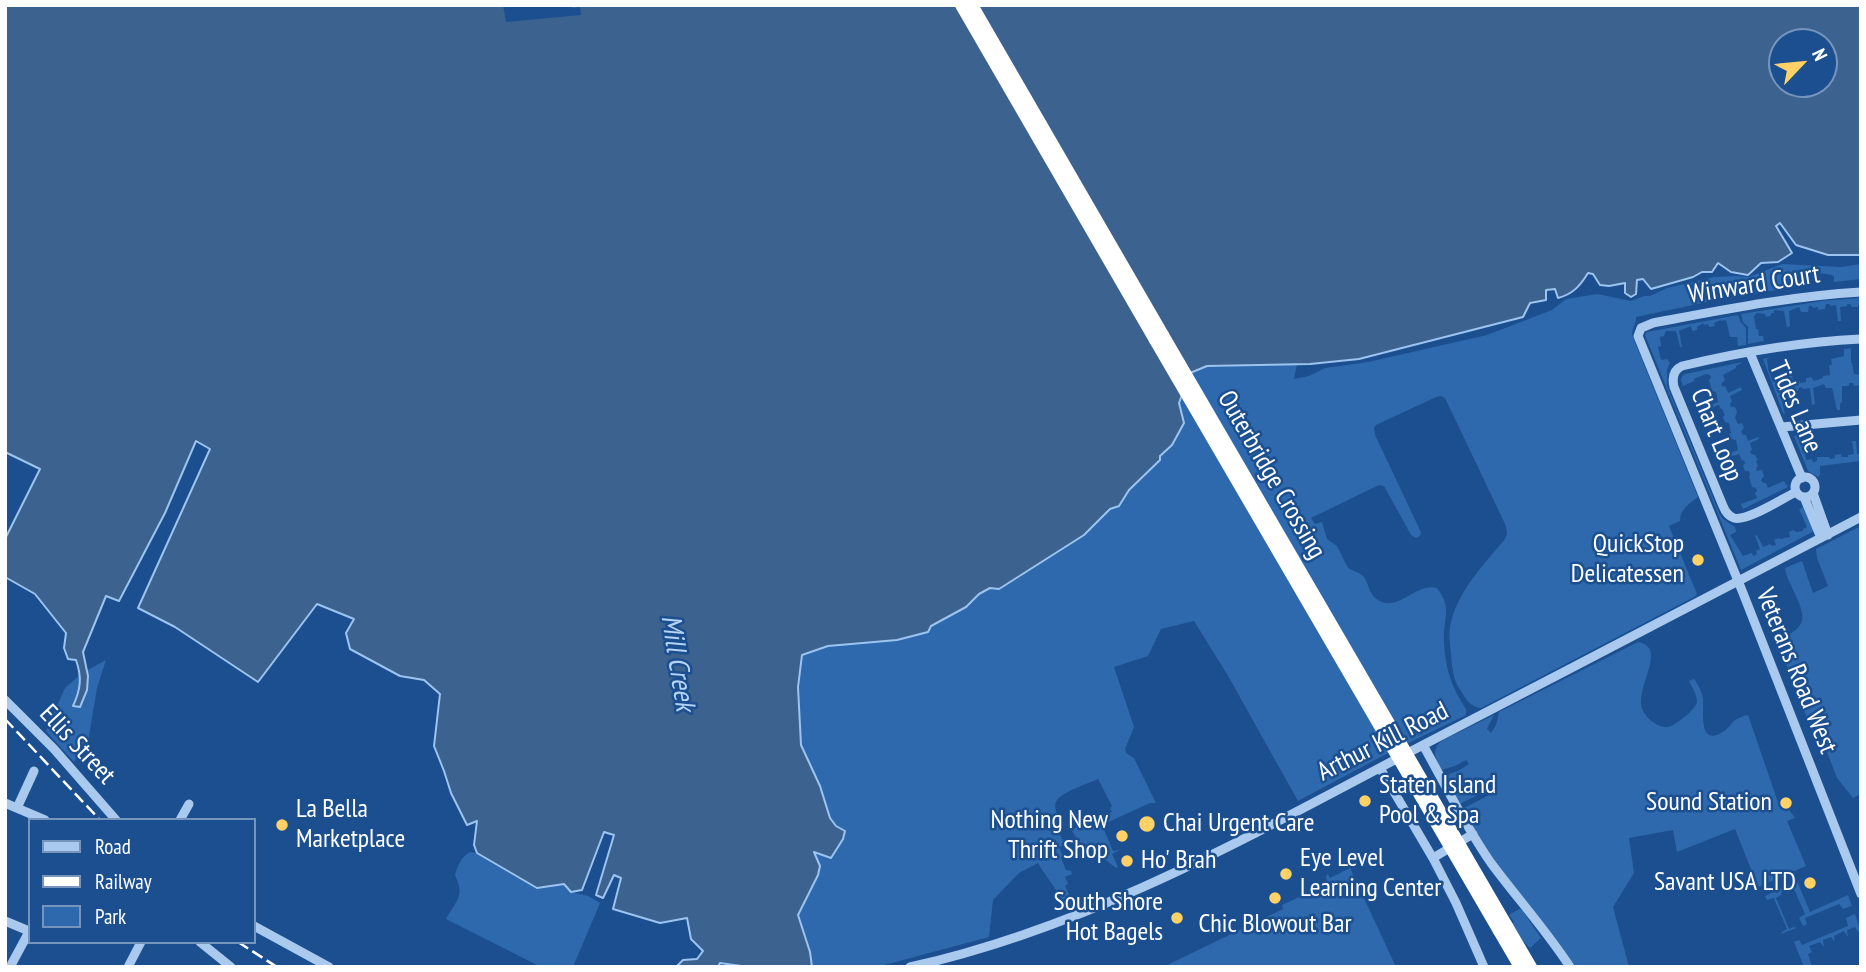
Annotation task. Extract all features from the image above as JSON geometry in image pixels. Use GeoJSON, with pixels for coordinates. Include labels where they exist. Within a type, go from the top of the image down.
{"type":"FeatureCollection","features":[{"type":"Feature","properties":{"kind":"highway","name":"Outerbridge Crossing"},"geometry":{"type":"LineString","coordinates":[[961,5],[1055,158],[1522,966]]}},
{"type":"Feature","properties":{"kind":"highway","name":"Outerbridge Crossing"},"geometry":{"type":"LineString","coordinates":[[972,5],[1055,158]]}},
{"type":"Feature","properties":{"kind":"street","name":"Winward Court"},"geometry":{"type":"LineString","coordinates":[[1653,323],[1757,303],[1861,292]]}},
{"type":"Feature","properties":{"kind":"street","name":"Veterans Road West"},"geometry":{"type":"LineString","coordinates":[[1653,323],[1641,328],[1639,340],[1861,894]]}},
{"type":"Feature","properties":{"kind":"street"},"geometry":{"type":"LineString","coordinates":[[1750,353],[1820,341],[1861,340]]}},
{"type":"Feature","properties":{"kind":"street","name":"Tides Lane"},"geometry":{"type":"LineString","coordinates":[[1750,353],[1802,478]]}},
{"type":"Feature","properties":{"kind":"street","name":"Chart Loop"},"geometry":{"type":"LineString","coordinates":[[1750,353],[1682,366],[1674,373],[1674,387],[1729,515],[1736,519],[1746,517],[1806,495]]}},
{"type":"Feature","properties":{"kind":"street"},"geometry":{"type":"LineString","coordinates":[[1782,428],[1861,420]]}},
{"type":"Feature","properties":{"kind":"street","name":"Tides Lane"},"geometry":{"type":"LineString","coordinates":[[1806,495],[1815,488],[1808,478],[1802,478],[1796,484],[1821,513],[1824,536]]}},
{"type":"Feature","properties":{"kind":"street","name":"Tides Lane"},"geometry":{"type":"LineString","coordinates":[[1806,495],[1824,536]]}},
{"type":"Feature","properties":{"kind":"street","name":"Arthur Kill Road"},"geometry":{"type":"LineString","coordinates":[[910,967],[953,962],[1034,932],[1201,860],[1861,517]]}},
{"type":"Feature","properties":{"kind":"street","name":"Ellis Street"},"geometry":{"type":"LineString","coordinates":[[5,700],[54,749],[114,818]]}},
{"type":"Feature","properties":{"kind":"street"},"geometry":{"type":"LineString","coordinates":[[1423,745],[1492,864],[1549,935],[1570,967]]}},
{"type":"Feature","properties":{"kind":"street"},"geometry":{"type":"LineString","coordinates":[[1380,768],[1433,858],[1484,967]]}},
{"type":"Feature","properties":{"kind":"street"},"geometry":{"type":"LineString","coordinates":[[17,808],[34,771]]}},
{"type":"Feature","properties":{"kind":"street"},"geometry":{"type":"LineString","coordinates":[[5,803],[40,818]]}},
{"type":"Feature","properties":{"kind":"street"},"geometry":{"type":"LineString","coordinates":[[181,818],[189,804]]}},
{"type":"Feature","properties":{"kind":"street"},"geometry":{"type":"LineString","coordinates":[[1433,858],[1473,834]]}},
{"type":"Feature","properties":{"kind":"street"},"geometry":{"type":"LineString","coordinates":[[5,921],[28,931]]}},
{"type":"Feature","properties":{"kind":"street"},"geometry":{"type":"LineString","coordinates":[[256,927],[329,967]]}},
{"type":"Feature","properties":{"kind":"street"},"geometry":{"type":"LineString","coordinates":[[10,967],[28,933]]}},
{"type":"Feature","properties":{"kind":"street"},"geometry":{"type":"LineString","coordinates":[[128,967],[140,944]]}},
{"type":"Feature","properties":{"kind":"street"},"geometry":{"type":"LineString","coordinates":[[202,944],[231,967]]}},
{"type":"Feature","properties":{"kind":"green space"},"geometry":{"type":"Polygon","coordinates":[[[1782,264],[1841,267],[1861,264],[1861,279],[1834,282],[1834,276],[1812,274],[1800,280],[1801,286],[1739,296],[1738,293],[1636,317],[1632,335],[1698,497],[1683,510],[1680,521],[1669,526],[1697,594],[1694,597],[1481,708],[1471,704],[1458,687],[1452,669],[1450,626],[1466,588],[1507,534],[1506,526],[1445,398],[1436,397],[1374,428],[1419,528],[1420,536],[1416,538],[1411,535],[1384,486],[1379,485],[1311,518],[1315,524],[1322,522],[1327,539],[1337,546],[1348,568],[1363,576],[1378,600],[1393,603],[1422,589],[1437,588],[1446,608],[1444,641],[1447,668],[1456,693],[1466,709],[1466,715],[1298,801],[1194,621],[1161,629],[1148,656],[1114,667],[1134,727],[1125,749],[1126,753],[1134,758],[1156,803],[1150,803],[1102,825],[1113,851],[1120,850],[1112,854],[1118,867],[1095,852],[1088,855],[1072,831],[1078,825],[1076,819],[1079,818],[1082,824],[1112,812],[1112,806],[1098,779],[1068,792],[1055,804],[1057,814],[1053,819],[1062,839],[1068,841],[1059,847],[1066,870],[1072,874],[1065,877],[1068,884],[1065,886],[1075,906],[1066,909],[1038,863],[1019,873],[993,900],[989,937],[877,967],[812,967],[798,915],[818,875],[814,852],[836,826],[830,818],[801,745],[798,687],[802,655],[828,646],[859,643],[931,626],[966,607],[979,594],[1084,535],[1110,509],[1119,506],[1129,490],[1160,461],[1160,456],[1172,445],[1184,423],[1179,404],[1190,373],[1207,366],[1297,364],[1294,379],[1309,376],[1325,368],[1368,362],[1487,335],[1552,310],[1566,299],[1597,294],[1631,301],[1667,288],[1714,277],[1749,277],[1782,264]]]}},
{"type":"Feature","properties":{"kind":"green space"},"geometry":{"type":"Polygon","coordinates":[[[1861,298],[1858,307],[1847,304],[1840,307],[1841,321],[1838,321],[1836,305],[1830,304],[1826,304],[1825,309],[1818,310],[1818,307],[1809,306],[1808,312],[1801,312],[1799,307],[1789,311],[1790,326],[1787,328],[1784,311],[1774,310],[1771,316],[1766,317],[1765,314],[1757,313],[1754,316],[1756,329],[1764,341],[1748,344],[1748,327],[1741,314],[1822,301],[1861,298]]]}},
{"type":"Feature","properties":{"kind":"green space"},"geometry":{"type":"Polygon","coordinates":[[[1738,315],[1746,328],[1746,345],[1738,346],[1737,337],[1730,337],[1726,320],[1721,320],[1714,323],[1715,326],[1709,327],[1703,323],[1697,330],[1692,331],[1691,326],[1679,331],[1682,347],[1676,331],[1666,331],[1664,336],[1660,337],[1661,346],[1658,347],[1661,360],[1667,359],[1670,363],[1667,386],[1719,513],[1735,527],[1736,532],[1730,535],[1743,556],[1757,554],[1756,551],[1760,549],[1755,536],[1757,535],[1763,547],[1776,545],[1774,540],[1790,537],[1789,532],[1794,530],[1803,531],[1807,527],[1799,509],[1803,507],[1801,503],[1804,505],[1814,531],[1741,570],[1645,335],[1647,332],[1738,315]]]}},
{"type":"Feature","properties":{"kind":"green space"},"geometry":{"type":"Polygon","coordinates":[[[1851,348],[1851,363],[1854,374],[1861,375],[1861,385],[1854,386],[1849,383],[1849,386],[1842,386],[1840,410],[1837,410],[1832,388],[1826,388],[1824,384],[1813,388],[1815,404],[1812,405],[1810,388],[1802,387],[1792,393],[1781,390],[1785,414],[1783,413],[1763,359],[1772,357],[1767,359],[1769,372],[1772,381],[1777,381],[1781,386],[1790,382],[1788,369],[1791,368],[1793,381],[1800,383],[1806,382],[1806,378],[1811,377],[1814,381],[1830,375],[1831,359],[1844,356],[1844,349],[1851,348]]]}},
{"type":"Feature","properties":{"kind":"green space"},"geometry":{"type":"Polygon","coordinates":[[[1743,362],[1723,375],[1725,380],[1721,384],[1728,393],[1741,387],[1742,390],[1730,396],[1730,403],[1737,412],[1735,418],[1738,424],[1742,423],[1743,435],[1746,435],[1748,441],[1758,437],[1759,439],[1750,443],[1750,451],[1758,460],[1757,471],[1762,470],[1764,476],[1761,480],[1768,488],[1784,481],[1788,487],[1743,509],[1741,504],[1757,498],[1757,491],[1752,487],[1749,471],[1745,471],[1744,460],[1742,461],[1739,454],[1724,459],[1723,456],[1738,450],[1736,440],[1731,439],[1729,434],[1729,423],[1725,422],[1722,409],[1719,405],[1703,409],[1718,402],[1716,392],[1712,391],[1710,375],[1706,374],[1683,386],[1681,380],[1685,374],[1743,362]]]}},
{"type":"Feature","properties":{"kind":"green space"},"geometry":{"type":"Polygon","coordinates":[[[1798,434],[1800,443],[1803,442],[1806,460],[1812,459],[1813,462],[1817,461],[1817,457],[1830,459],[1841,454],[1842,457],[1848,457],[1854,454],[1852,441],[1856,441],[1857,454],[1861,454],[1861,461],[1820,466],[1818,477],[1808,471],[1794,436],[1798,434]]]}},
{"type":"Feature","properties":{"kind":"green space"},"geometry":{"type":"Polygon","coordinates":[[[1861,526],[1861,794],[1853,798],[1837,778],[1815,721],[1809,723],[1777,641],[1796,630],[1802,619],[1800,605],[1785,568],[1802,561],[1813,593],[1828,586],[1816,549],[1861,526]]]}},
{"type":"Feature","properties":{"kind":"green space"},"geometry":{"type":"Polygon","coordinates":[[[1638,642],[1647,646],[1651,653],[1641,705],[1647,717],[1655,724],[1671,726],[1693,709],[1697,699],[1689,681],[1694,679],[1700,688],[1705,731],[1709,735],[1714,736],[1725,731],[1734,721],[1748,715],[1780,808],[1789,805],[1795,818],[1787,821],[1806,866],[1758,887],[1735,829],[1677,852],[1673,830],[1629,838],[1634,873],[1613,907],[1629,967],[1572,967],[1493,859],[1462,809],[1493,793],[1493,787],[1460,804],[1443,776],[1469,764],[1466,760],[1441,770],[1436,750],[1443,740],[1494,715],[1487,729],[1491,733],[1499,712],[1638,642]]]}},
{"type":"Feature","properties":{"kind":"green space"},"geometry":{"type":"Polygon","coordinates":[[[106,660],[97,688],[88,742],[74,762],[46,731],[65,688],[81,674],[80,691],[73,705],[80,707],[88,676],[86,671],[106,660]]]}},
{"type":"Feature","properties":{"kind":"green space"},"geometry":{"type":"Polygon","coordinates":[[[470,852],[564,884],[571,892],[588,896],[600,903],[573,967],[541,967],[446,919],[459,893],[455,875],[457,868],[470,852]]]}},
{"type":"Feature","properties":{"kind":"green space"},"geometry":{"type":"Polygon","coordinates":[[[1350,868],[1396,967],[1163,967],[1283,909],[1282,905],[1327,884],[1328,874],[1330,878],[1350,868]]]}},
{"type":"Feature","properties":{"kind":"green space"},"geometry":{"type":"Polygon","coordinates":[[[1797,881],[1810,912],[1848,895],[1852,906],[1843,909],[1839,904],[1805,918],[1807,924],[1803,926],[1799,918],[1805,914],[1794,889],[1787,890],[1776,898],[1789,929],[1796,928],[1781,934],[1787,929],[1774,898],[1767,900],[1765,896],[1797,881]]]}},
{"type":"Feature","properties":{"kind":"green space"},"geometry":{"type":"Polygon","coordinates":[[[1519,909],[1541,938],[1530,948],[1511,924],[1514,922],[1509,915],[1519,909]]]}},
{"type":"Feature","properties":{"kind":"green space"},"geometry":{"type":"Polygon","coordinates":[[[1855,914],[1861,932],[1855,927],[1847,930],[1848,937],[1844,931],[1834,936],[1835,942],[1831,937],[1823,940],[1824,947],[1820,942],[1809,946],[1812,952],[1808,954],[1812,967],[1804,967],[1794,942],[1799,940],[1802,945],[1848,926],[1846,918],[1855,914]]]}},
{"type":"Feature","properties":{"kind":"water","name":"Mill Creek"},"geometry":{"type":"Polygon","coordinates":[[[5,5],[1861,5],[1861,255],[1828,255],[1796,245],[1780,223],[1776,226],[1792,253],[1778,262],[1761,263],[1748,275],[1731,272],[1718,263],[1712,272],[1702,272],[1651,289],[1643,279],[1637,280],[1636,294],[1631,297],[1625,293],[1625,283],[1600,285],[1593,274],[1588,273],[1576,289],[1568,294],[1558,298],[1555,289],[1546,290],[1546,300],[1530,303],[1523,317],[1359,359],[1310,364],[1207,366],[1190,373],[1179,403],[1184,423],[1172,445],[1129,490],[1119,506],[1110,509],[1084,535],[999,589],[990,588],[979,594],[966,607],[931,626],[928,632],[897,640],[828,646],[802,655],[798,687],[801,745],[820,786],[830,818],[836,826],[845,831],[831,858],[814,852],[820,866],[818,875],[798,915],[812,967],[748,967],[720,963],[718,967],[676,967],[683,960],[697,959],[703,951],[691,939],[687,918],[660,923],[613,909],[621,878],[614,875],[603,898],[596,895],[614,835],[604,832],[582,890],[571,892],[564,884],[537,888],[477,853],[474,845],[477,821],[467,825],[451,793],[434,746],[440,694],[424,680],[400,676],[350,649],[346,633],[354,619],[317,604],[258,682],[175,627],[138,608],[210,449],[196,441],[165,513],[119,601],[106,596],[83,652],[88,676],[87,690],[80,707],[73,706],[80,678],[76,660],[68,659],[64,648],[66,633],[35,594],[5,577],[5,539],[40,469],[5,452],[5,5]]]}},
{"type":"Feature","properties":{"kind":"pier"},"geometry":{"type":"Polygon","coordinates":[[[503,5],[571,5],[572,8],[580,7],[581,15],[506,22],[503,5]]]}},
{"type":"Feature","properties":{"kind":"railway"},"geometry":{"type":"LineString","coordinates":[[5,719],[98,818]]}},
{"type":"Feature","properties":{"kind":"railway"},"geometry":{"type":"LineString","coordinates":[[241,944],[277,967]]}},
{"type":"Feature","properties":{"kind":"place","name":"QuickStop Delicatessen"},"geometry":{"type":"Point","coordinates":[1698,560]}},
{"type":"Feature","properties":{"kind":"place","name":"Staten Island Pool & Spa"},"geometry":{"type":"Point","coordinates":[1365,801]}},
{"type":"Feature","properties":{"kind":"place","name":"Sound Station"},"geometry":{"type":"Point","coordinates":[1786,803]}},
{"type":"Feature","properties":{"kind":"place","name":"Chai Urgent Care"},"geometry":{"type":"Point","coordinates":[1147,824]}},
{"type":"Feature","properties":{"kind":"place","name":"La Bella Marketplace"},"geometry":{"type":"Point","coordinates":[282,825]}},
{"type":"Feature","properties":{"kind":"place","name":"Nothing New Thrift Shop"},"geometry":{"type":"Point","coordinates":[1122,836]}},
{"type":"Feature","properties":{"kind":"place","name":"Ho' Brah"},"geometry":{"type":"Point","coordinates":[1127,861]}},
{"type":"Feature","properties":{"kind":"place","name":"Eye Level Learning Center"},"geometry":{"type":"Point","coordinates":[1286,874]}},
{"type":"Feature","properties":{"kind":"place","name":"Savant USA LTD"},"geometry":{"type":"Point","coordinates":[1810,883]}},
{"type":"Feature","properties":{"kind":"place","name":"Chic Blowout Bar"},"geometry":{"type":"Point","coordinates":[1275,898]}},
{"type":"Feature","properties":{"kind":"place","name":"South Shore Hot Bagels"},"geometry":{"type":"Point","coordinates":[1177,918]}}]}
